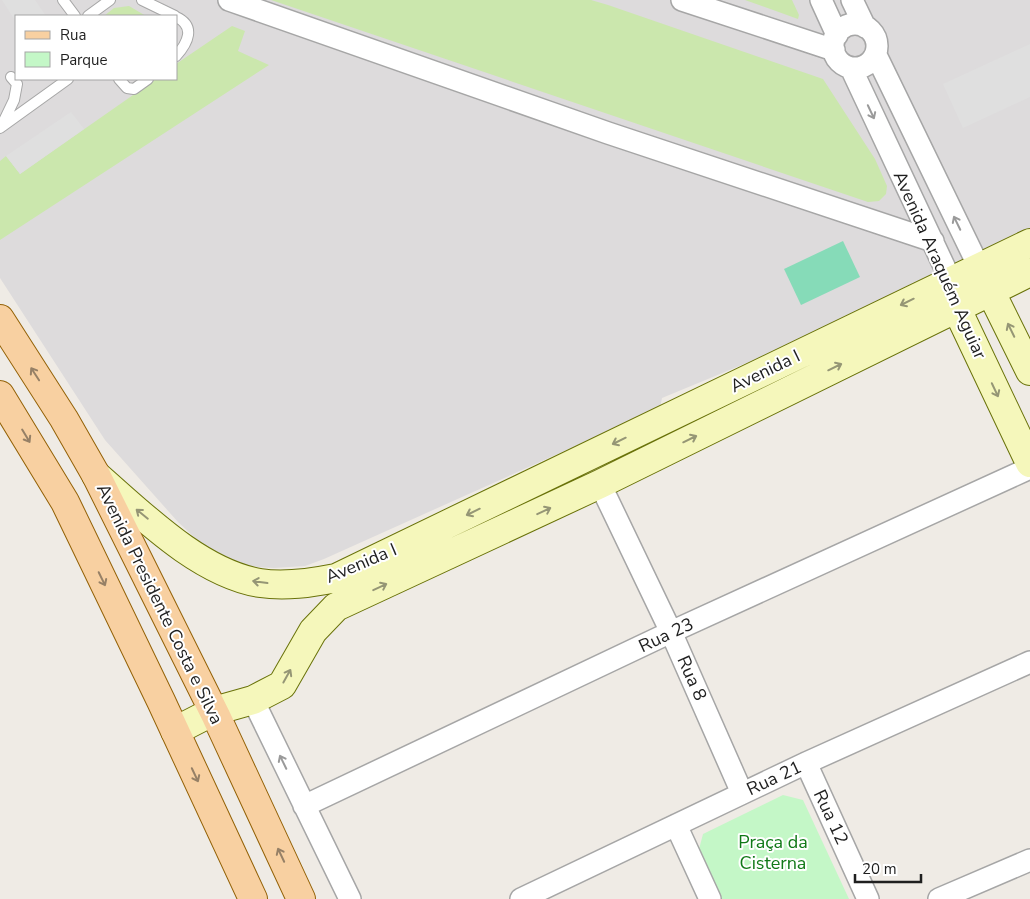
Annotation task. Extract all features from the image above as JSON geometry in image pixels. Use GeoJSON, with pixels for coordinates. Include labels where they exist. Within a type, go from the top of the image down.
{"type":"FeatureCollection","features":[{"type":"Feature","properties":{"kind":"main road","name":"Avenida Presidente Costa e Silva"},"geometry":{"type":"LineString","coordinates":[[0,319],[64,419],[96,475],[214,711],[302,899]]}},
{"type":"Feature","properties":{"kind":"main road"},"geometry":{"type":"LineString","coordinates":[[0,395],[65,502],[253,899]]}},
{"type":"Feature","properties":{"kind":"street"},"geometry":{"type":"LineString","coordinates":[[229,0],[599,130],[933,242]]}},
{"type":"Feature","properties":{"kind":"street"},"geometry":{"type":"LineString","coordinates":[[682,0],[836,42]]}},
{"type":"Feature","properties":{"kind":"street"},"geometry":{"type":"LineString","coordinates":[[820,0],[836,42],[840,61],[851,68],[865,66],[876,55],[877,46],[876,37],[865,26],[852,0]]}},
{"type":"Feature","properties":{"kind":"street"},"geometry":{"type":"LineString","coordinates":[[836,42],[848,26],[865,26]]}},
{"type":"Feature","properties":{"kind":"street","name":"Avenida Araquém Aguiar"},"geometry":{"type":"LineString","coordinates":[[876,55],[1030,371]]}},
{"type":"Feature","properties":{"kind":"street","name":"Avenida Araquém Aguiar"},"geometry":{"type":"LineString","coordinates":[[851,68],[951,281],[956,307],[1030,463]]}},
{"type":"Feature","properties":{"kind":"street","name":"Avenida I"},"geometry":{"type":"LineString","coordinates":[[175,731],[214,711],[253,700],[282,685],[313,631],[336,607],[600,484],[956,307],[985,279],[1030,243]]}},
{"type":"Feature","properties":{"kind":"street","name":"Avenida I"},"geometry":{"type":"LineString","coordinates":[[96,475],[180,545],[235,576],[261,583],[309,584],[336,578],[951,281],[985,279],[1030,272]]}},
{"type":"Feature","properties":{"kind":"street","name":"Rua 23"},"geometry":{"type":"LineString","coordinates":[[304,806],[672,632],[1030,468]]}},
{"type":"Feature","properties":{"kind":"street","name":"Rua 8"},"geometry":{"type":"LineString","coordinates":[[600,484],[672,632],[742,793]]}},
{"type":"Feature","properties":{"kind":"street"},"geometry":{"type":"LineString","coordinates":[[500,499],[512,525]]}},
{"type":"Feature","properties":{"kind":"street","name":"Rua 21"},"geometry":{"type":"LineString","coordinates":[[521,899],[806,763],[1030,662]]}},
{"type":"Feature","properties":{"kind":"street"},"geometry":{"type":"LineString","coordinates":[[253,700],[350,899]]}},
{"type":"Feature","properties":{"kind":"street","name":"Rua 12"},"geometry":{"type":"LineString","coordinates":[[806,763],[868,899]]}},
{"type":"Feature","properties":{"kind":"street"},"geometry":{"type":"LineString","coordinates":[[676,825],[710,899]]}},
{"type":"Feature","properties":{"kind":"street"},"geometry":{"type":"LineString","coordinates":[[939,899],[1030,860]]}},
{"type":"Feature","properties":{"kind":"lane"},"geometry":{"type":"LineString","coordinates":[[63,0],[74,15]]}},
{"type":"Feature","properties":{"kind":"lane"},"geometry":{"type":"LineString","coordinates":[[89,15],[110,0]]}},
{"type":"Feature","properties":{"kind":"lane"},"geometry":{"type":"LineString","coordinates":[[142,0],[174,15]]}},
{"type":"Feature","properties":{"kind":"lane"},"geometry":{"type":"LineString","coordinates":[[178,17],[185,21],[189,29],[188,42],[178,54]]}},
{"type":"Feature","properties":{"kind":"lane"},"geometry":{"type":"LineString","coordinates":[[0,128],[14,100],[17,84],[11,77]]}},
{"type":"Feature","properties":{"kind":"lane"},"geometry":{"type":"LineString","coordinates":[[0,128],[67,80]]}},
{"type":"Feature","properties":{"kind":"lane"},"geometry":{"type":"LineString","coordinates":[[120,80],[127,88],[134,89],[147,80]]}},
{"type":"Feature","properties":{"kind":"shaded area"},"geometry":{"type":"Polygon","coordinates":[[[0,0],[1030,0],[1030,246],[662,398],[660,408],[305,566],[274,568],[243,566],[211,553],[178,522],[105,440],[0,278],[0,0]]]}},
{"type":"Feature","properties":{"kind":"shaded area"},"geometry":{"type":"Polygon","coordinates":[[[2,0],[35,0],[45,15],[15,15],[15,20],[2,0]]]}},
{"type":"Feature","properties":{"kind":"shaded area"},"geometry":{"type":"Polygon","coordinates":[[[1030,44],[1030,97],[963,128],[943,84],[1030,44]]]}},
{"type":"Feature","properties":{"kind":"shaded area"},"geometry":{"type":"Polygon","coordinates":[[[71,112],[84,129],[20,174],[6,156],[71,112]]]}},
{"type":"Feature","properties":{"kind":"green space"},"geometry":{"type":"Polygon","coordinates":[[[271,0],[591,0],[608,5],[823,79],[875,159],[887,186],[886,194],[879,201],[868,202],[271,0]]]}},
{"type":"Feature","properties":{"kind":"green space"},"geometry":{"type":"Polygon","coordinates":[[[745,0],[792,0],[799,15],[798,19],[745,0]]]}},
{"type":"Feature","properties":{"kind":"green space"},"geometry":{"type":"Polygon","coordinates":[[[129,6],[144,15],[105,15],[114,8],[129,6]]]}},
{"type":"Feature","properties":{"kind":"green space"},"geometry":{"type":"Polygon","coordinates":[[[232,26],[245,31],[238,51],[269,65],[0,240],[0,161],[6,156],[20,174],[155,80],[178,80],[178,63],[232,26]]]}},
{"type":"Feature","properties":{"kind":"green space"},"geometry":{"type":"Polygon","coordinates":[[[843,241],[860,277],[801,305],[784,269],[843,241]]]}},
{"type":"Feature","properties":{"kind":"green space","name":"Praça da Cisterna"},"geometry":{"type":"Polygon","coordinates":[[[783,795],[803,800],[849,899],[720,899],[698,853],[703,834],[783,795]]]}}]}
